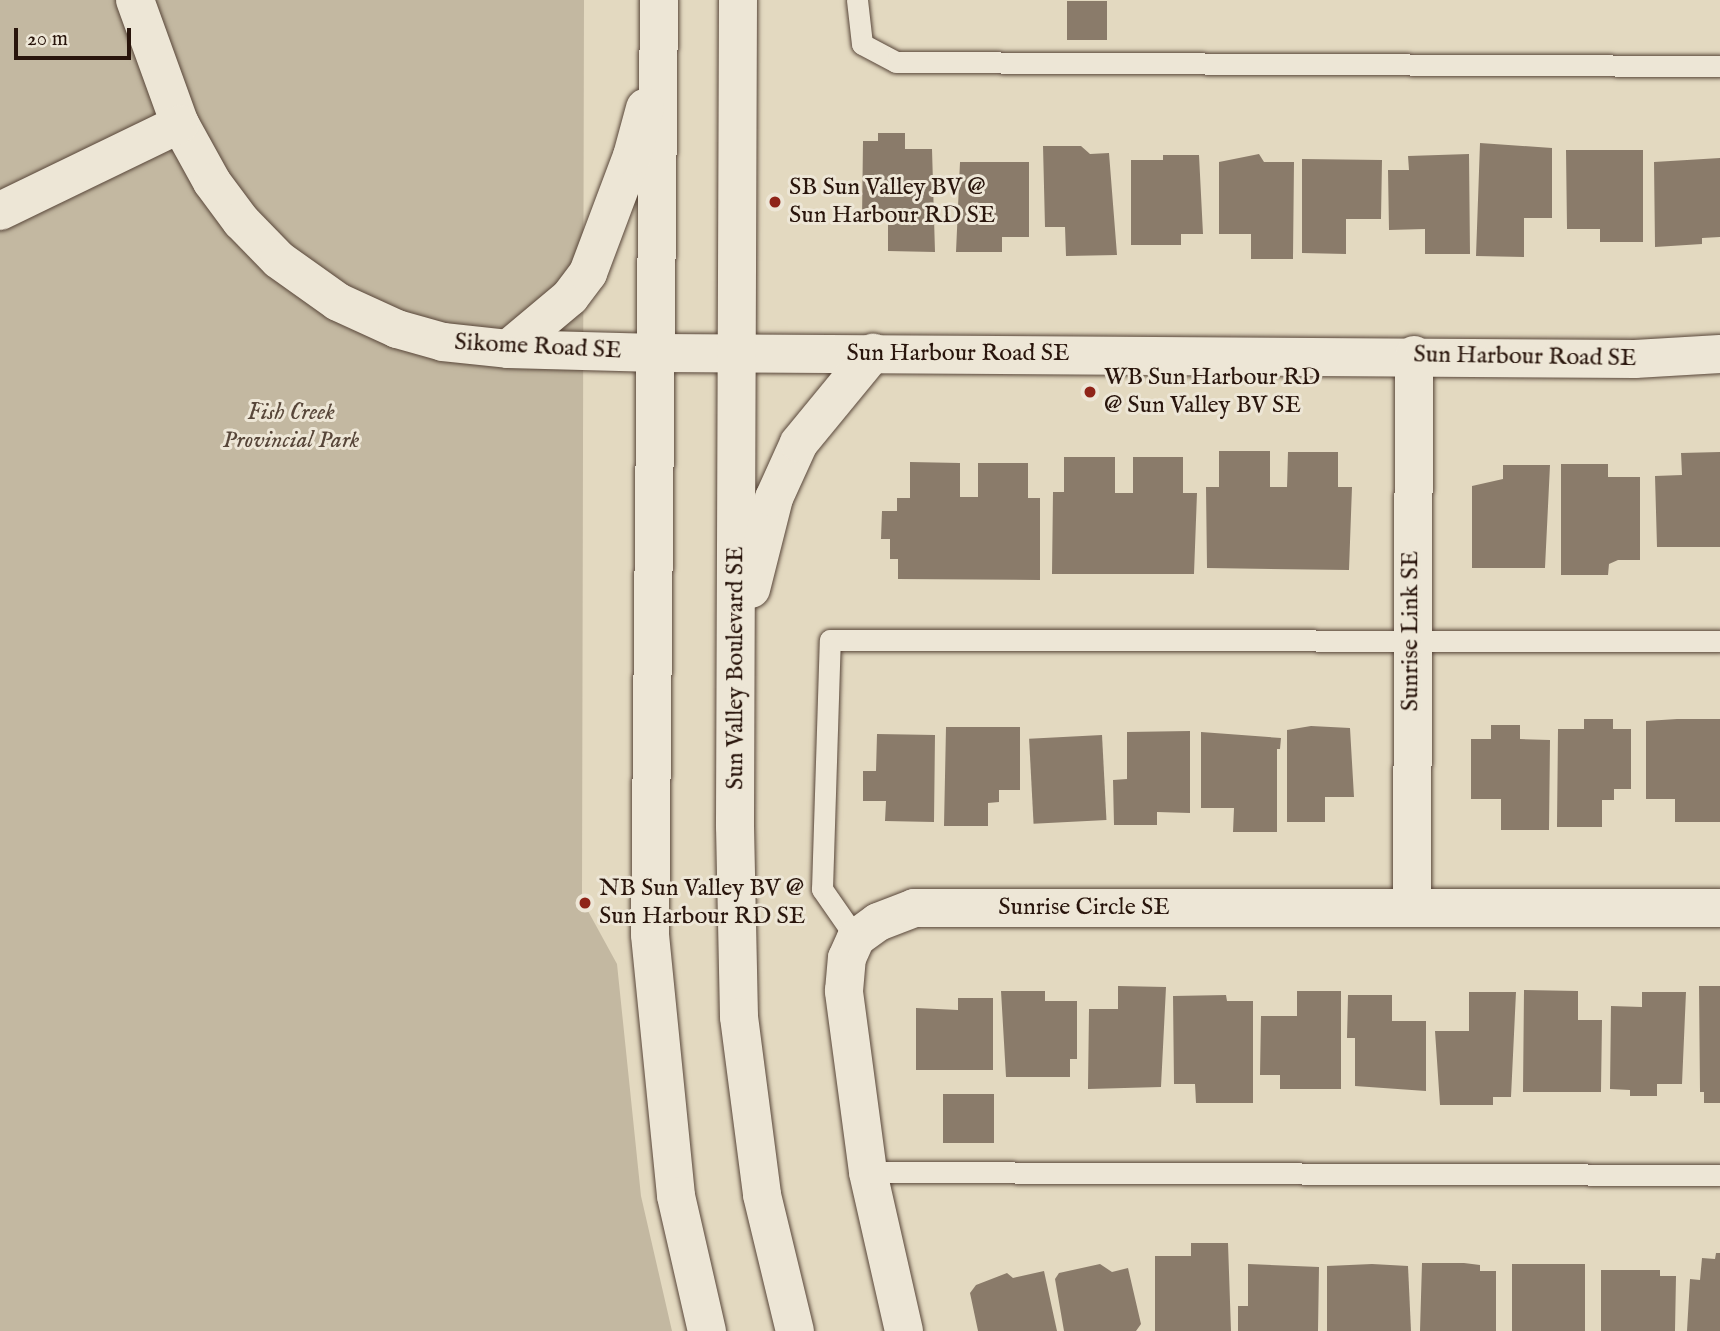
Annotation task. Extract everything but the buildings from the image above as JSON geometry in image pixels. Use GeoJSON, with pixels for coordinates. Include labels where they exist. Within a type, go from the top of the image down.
{"type":"FeatureCollection","features":[{"type":"Feature","properties":{"kind":"street","name":"Sikome Road SE"},"geometry":{"type":"LineString","coordinates":[[135,0],[180,124],[212,182],[241,222],[303,279],[352,309],[397,329],[450,343],[508,349],[657,353]]}},
{"type":"Feature","properties":{"kind":"street"},"geometry":{"type":"LineString","coordinates":[[659,0],[650,935],[676,1196],[707,1331]]}},
{"type":"Feature","properties":{"kind":"street","name":"Sun Valley Boulevard SE"},"geometry":{"type":"LineString","coordinates":[[738,0],[736,648],[739,1017],[762,1195],[795,1331]]}},
{"type":"Feature","properties":{"kind":"street"},"geometry":{"type":"LineString","coordinates":[[508,349],[558,309],[588,273],[632,156],[658,55]]}},
{"type":"Feature","properties":{"kind":"street"},"geometry":{"type":"LineString","coordinates":[[0,211],[180,124]]}},
{"type":"Feature","properties":{"kind":"street","name":"Sun Harbour Road SE"},"geometry":{"type":"LineString","coordinates":[[657,353],[1414,355],[1636,359],[1720,354]]}},
{"type":"Feature","properties":{"kind":"street"},"geometry":{"type":"LineString","coordinates":[[736,648],[774,498],[799,443],[873,354]]}},
{"type":"Feature","properties":{"kind":"street","name":"Sunrise Link SE"},"geometry":{"type":"LineString","coordinates":[[1412,908],[1410,642],[1414,355]]}},
{"type":"Feature","properties":{"kind":"street","name":"Sunrise Circle SE"},"geometry":{"type":"LineString","coordinates":[[856,938],[878,922],[914,908],[1720,908]]}},
{"type":"Feature","properties":{"kind":"street"},"geometry":{"type":"LineString","coordinates":[[856,938],[847,958],[844,990],[869,1172],[904,1331]]}},
{"type":"Feature","properties":{"kind":"lane"},"geometry":{"type":"LineString","coordinates":[[857,0],[862,44],[896,62],[1720,66]]}},
{"type":"Feature","properties":{"kind":"lane"},"geometry":{"type":"LineString","coordinates":[[856,938],[822,889],[830,640],[1720,640]]}},
{"type":"Feature","properties":{"kind":"lane"},"geometry":{"type":"LineString","coordinates":[[869,1172],[1720,1175]]}},
{"type":"Feature","properties":{"kind":"green space","name":"Fish Creek Provincial Park"},"geometry":{"type":"Polygon","coordinates":[[[0,0],[584,0],[582,900],[617,964],[641,1196],[672,1331],[0,1331],[0,0]]]}},
{"type":"Feature","properties":{"kind":"place","name":"SB Sun Valley BV @ Sun Harbour RD SE"},"geometry":{"type":"Point","coordinates":[775,202]}},
{"type":"Feature","properties":{"kind":"place","name":"WB Sun Harbour RD @ Sun Valley BV SE"},"geometry":{"type":"Point","coordinates":[1090,392]}},
{"type":"Feature","properties":{"kind":"place","name":"NB Sun Valley BV @ Sun Harbour RD SE"},"geometry":{"type":"Point","coordinates":[585,903]}}]}
